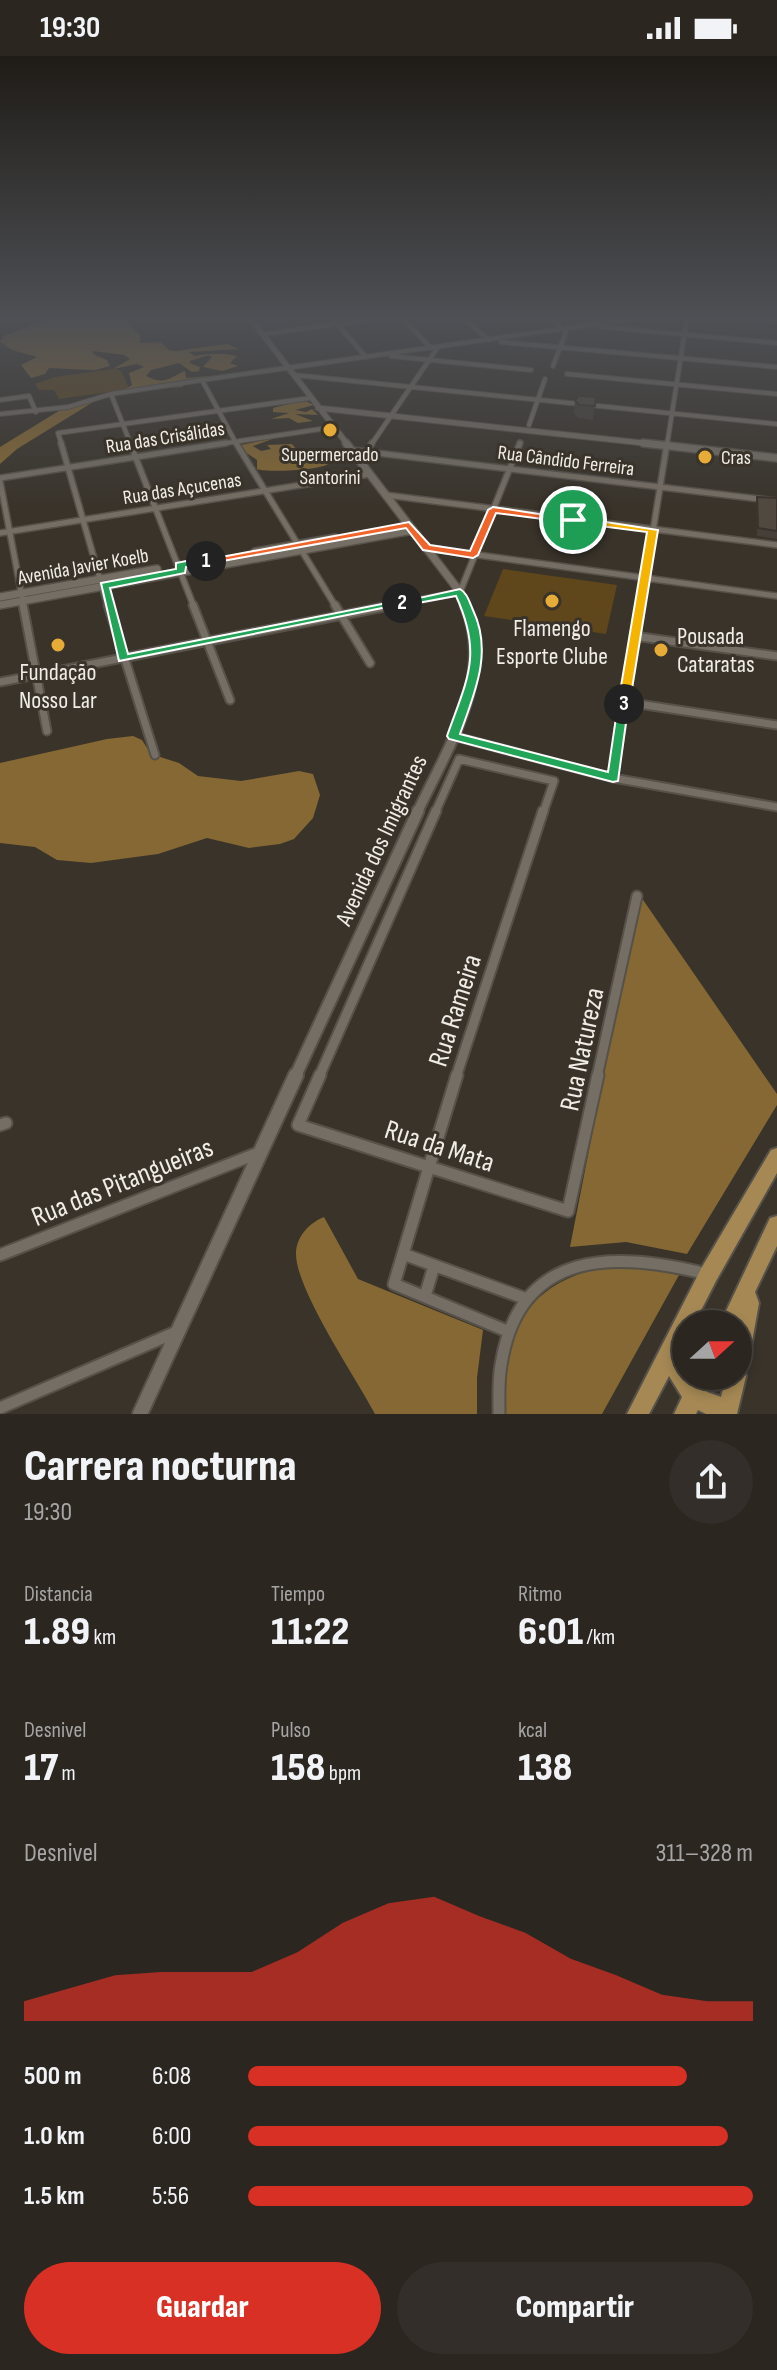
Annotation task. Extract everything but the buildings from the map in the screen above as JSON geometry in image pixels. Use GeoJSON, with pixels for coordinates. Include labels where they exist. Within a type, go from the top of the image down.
{"type":"FeatureCollection","features":[{"type":"Feature","properties":{"kind":"main road"},"geometry":{"type":"LineString","coordinates":[[691,1310],[777,1156]]}},
{"type":"Feature","properties":{"kind":"main road"},"geometry":{"type":"LineString","coordinates":[[737,1310],[777,1225]]}},
{"type":"Feature","properties":{"kind":"main road"},"geometry":{"type":"LineString","coordinates":[[746,1294],[748,1310]]}},
{"type":"Feature","properties":{"kind":"main road"},"geometry":{"type":"LineString","coordinates":[[638,1414],[672,1347]]}},
{"type":"Feature","properties":{"kind":"main road"},"geometry":{"type":"LineString","coordinates":[[689,1406],[708,1412],[725,1411],[733,1390]]}},
{"type":"Feature","properties":{"kind":"street"},"geometry":{"type":"LineString","coordinates":[[0,414],[193,381]]}},
{"type":"Feature","properties":{"kind":"street"},"geometry":{"type":"LineString","coordinates":[[203,381],[236,443],[370,663]]}},
{"type":"Feature","properties":{"kind":"street","name":"Avenida dos Imigrantes"},"geometry":{"type":"LineString","coordinates":[[140,1414],[453,736],[466,705],[478,649],[474,624],[460,592],[299,381]]}},
{"type":"Feature","properties":{"kind":"street"},"geometry":{"type":"LineString","coordinates":[[356,381],[777,424]]}},
{"type":"Feature","properties":{"kind":"street"},"geometry":{"type":"LineString","coordinates":[[366,452],[415,381]]}},
{"type":"Feature","properties":{"kind":"street"},"geometry":{"type":"LineString","coordinates":[[529,425],[544,381]]}},
{"type":"Feature","properties":{"kind":"street"},"geometry":{"type":"LineString","coordinates":[[647,381],[777,394]]}},
{"type":"Feature","properties":{"kind":"street"},"geometry":{"type":"LineString","coordinates":[[613,778],[676,384]]}},
{"type":"Feature","properties":{"kind":"street"},"geometry":{"type":"LineString","coordinates":[[111,394],[230,700]]}},
{"type":"Feature","properties":{"kind":"street"},"geometry":{"type":"LineString","coordinates":[[0,400],[29,396],[35,410]]}},
{"type":"Feature","properties":{"kind":"street"},"geometry":{"type":"LineString","coordinates":[[155,755],[123,658],[58,433],[311,398]]}},
{"type":"Feature","properties":{"kind":"street"},"geometry":{"type":"LineString","coordinates":[[320,410],[777,461]]}},
{"type":"Feature","properties":{"kind":"street","name":"Rua das Crisálidas"},"geometry":{"type":"LineString","coordinates":[[0,479],[334,427]]}},
{"type":"Feature","properties":{"kind":"street"},"geometry":{"type":"LineString","coordinates":[[0,682],[460,592],[520,443]]}},
{"type":"Feature","properties":{"kind":"street","name":"Rua Cândido Ferreira"},"geometry":{"type":"LineString","coordinates":[[352,450],[777,501]]}},
{"type":"Feature","properties":{"kind":"street","name":"Rua das Açucenas"},"geometry":{"type":"LineString","coordinates":[[0,533],[370,474]]}},
{"type":"Feature","properties":{"kind":"street"},"geometry":{"type":"LineString","coordinates":[[0,479],[47,731]]}},
{"type":"Feature","properties":{"kind":"street"},"geometry":{"type":"LineString","coordinates":[[386,495],[777,545]]}},
{"type":"Feature","properties":{"kind":"street","name":"Avenida Javier Koelb"},"geometry":{"type":"LineString","coordinates":[[0,597],[20,597],[411,527]]}},
{"type":"Feature","properties":{"kind":"street"},"geometry":{"type":"LineString","coordinates":[[427,548],[777,596]]}},
{"type":"Feature","properties":{"kind":"street","name":"Avenida Javier Koelb"},"geometry":{"type":"LineString","coordinates":[[0,605],[20,597]]}},
{"type":"Feature","properties":{"kind":"street"},"geometry":{"type":"LineString","coordinates":[[634,636],[777,656]]}},
{"type":"Feature","properties":{"kind":"street"},"geometry":{"type":"LineString","coordinates":[[625,702],[777,725]]}},
{"type":"Feature","properties":{"kind":"street"},"geometry":{"type":"LineString","coordinates":[[453,736],[613,778],[777,807]]}},
{"type":"Feature","properties":{"kind":"street","name":"Rua Rameira"},"geometry":{"type":"LineString","coordinates":[[298,1125],[459,759],[554,781],[520,876],[427,1166],[394,1284],[425,1296]]}},
{"type":"Feature","properties":{"kind":"street","name":"Rua Natureza"},"geometry":{"type":"LineString","coordinates":[[568,1211],[637,896]]}},
{"type":"Feature","properties":{"kind":"street","name":"Rua da Mata"},"geometry":{"type":"LineString","coordinates":[[298,1125],[568,1211]]}},
{"type":"Feature","properties":{"kind":"street","name":"Rua das Pitangueiras"},"geometry":{"type":"LineString","coordinates":[[0,1255],[261,1151]]}},
{"type":"Feature","properties":{"kind":"street"},"geometry":{"type":"LineString","coordinates":[[403,1254],[524,1298]]}},
{"type":"Feature","properties":{"kind":"street"},"geometry":{"type":"LineString","coordinates":[[499,1414],[498,1393],[507,1331],[524,1298],[549,1278],[569,1269],[615,1257],[646,1258],[709,1274]]}},
{"type":"Feature","properties":{"kind":"street"},"geometry":{"type":"LineString","coordinates":[[434,1266],[425,1296],[507,1331]]}},
{"type":"Feature","properties":{"kind":"street"},"geometry":{"type":"LineString","coordinates":[[0,1408],[177,1332]]}},
{"type":"Feature","properties":{"kind":"shaded area"},"geometry":{"type":"Polygon","coordinates":[[[43,381],[126,381],[129,389],[59,399],[54,390],[39,390],[35,384],[43,381]]]}},
{"type":"Feature","properties":{"kind":"shaded area"},"geometry":{"type":"Polygon","coordinates":[[[131,381],[192,381],[183,383],[183,387],[122,391],[132,385],[131,381]]]}},
{"type":"Feature","properties":{"kind":"shaded area"},"geometry":{"type":"Polygon","coordinates":[[[98,399],[17,449],[0,464],[0,447],[62,409],[98,399]]]}},
{"type":"Feature","properties":{"kind":"shaded area"},"geometry":{"type":"Polygon","coordinates":[[[303,400],[314,405],[295,410],[306,412],[312,409],[318,415],[295,414],[313,421],[298,423],[289,418],[271,419],[289,413],[273,412],[273,408],[303,400]]]}},
{"type":"Feature","properties":{"kind":"shaded area"},"geometry":{"type":"Polygon","coordinates":[[[275,438],[253,446],[261,451],[271,449],[267,445],[292,444],[303,457],[319,453],[328,464],[294,470],[257,469],[257,460],[241,445],[275,438]]]}},
{"type":"Feature","properties":{"kind":"shaded area","name":"Flamengo Esporte Clube"},"geometry":{"type":"Polygon","coordinates":[[[503,569],[617,585],[606,634],[484,616],[503,569]]]}},
{"type":"Feature","properties":{"kind":"shaded area"},"geometry":{"type":"Polygon","coordinates":[[[133,736],[142,740],[151,754],[179,763],[198,776],[241,781],[299,771],[313,774],[320,795],[313,818],[294,839],[280,844],[249,848],[207,838],[158,854],[91,863],[57,860],[35,847],[0,843],[0,763],[133,736]]]}},
{"type":"Feature","properties":{"kind":"shaded area"},"geometry":{"type":"Polygon","coordinates":[[[639,894],[777,1094],[777,1105],[687,1254],[626,1242],[570,1247],[639,894]]]}},
{"type":"Feature","properties":{"kind":"shaded area"},"geometry":{"type":"Polygon","coordinates":[[[324,1217],[358,1279],[483,1330],[477,1378],[477,1414],[375,1414],[328,1334],[299,1270],[296,1254],[301,1236],[324,1217]]]}},
{"type":"Feature","properties":{"kind":"shaded area"},"geometry":{"type":"Polygon","coordinates":[[[621,1264],[679,1275],[602,1414],[505,1414],[509,1355],[516,1331],[527,1311],[543,1294],[564,1281],[621,1264]]]}},
{"type":"Feature","properties":{"kind":"place","name":"Supermercado Santorini"},"geometry":{"type":"Point","coordinates":[330,430]}},
{"type":"Feature","properties":{"kind":"place","name":"Cras"},"geometry":{"type":"Point","coordinates":[705,457]}},
{"type":"Feature","properties":{"kind":"place","name":"Flamengo Esporte Clube"},"geometry":{"type":"Point","coordinates":[552,601]}},
{"type":"Feature","properties":{"kind":"place","name":"Fundação Nosso Lar"},"geometry":{"type":"Point","coordinates":[58,645]}},
{"type":"Feature","properties":{"kind":"place","name":"Pousada Cataratas"},"geometry":{"type":"Point","coordinates":[661,650]}},
{"type":"Feature","properties":{"kind":"route"},"geometry":{"type":"LineString","coordinates":[[493,510],[573,520],[653,530],[613,778],[453,736],[466,705],[478,649],[474,624],[460,592],[123,658],[104,586],[182,571],[180,565],[409,525],[427,548],[473,555],[493,510]]}}]}
